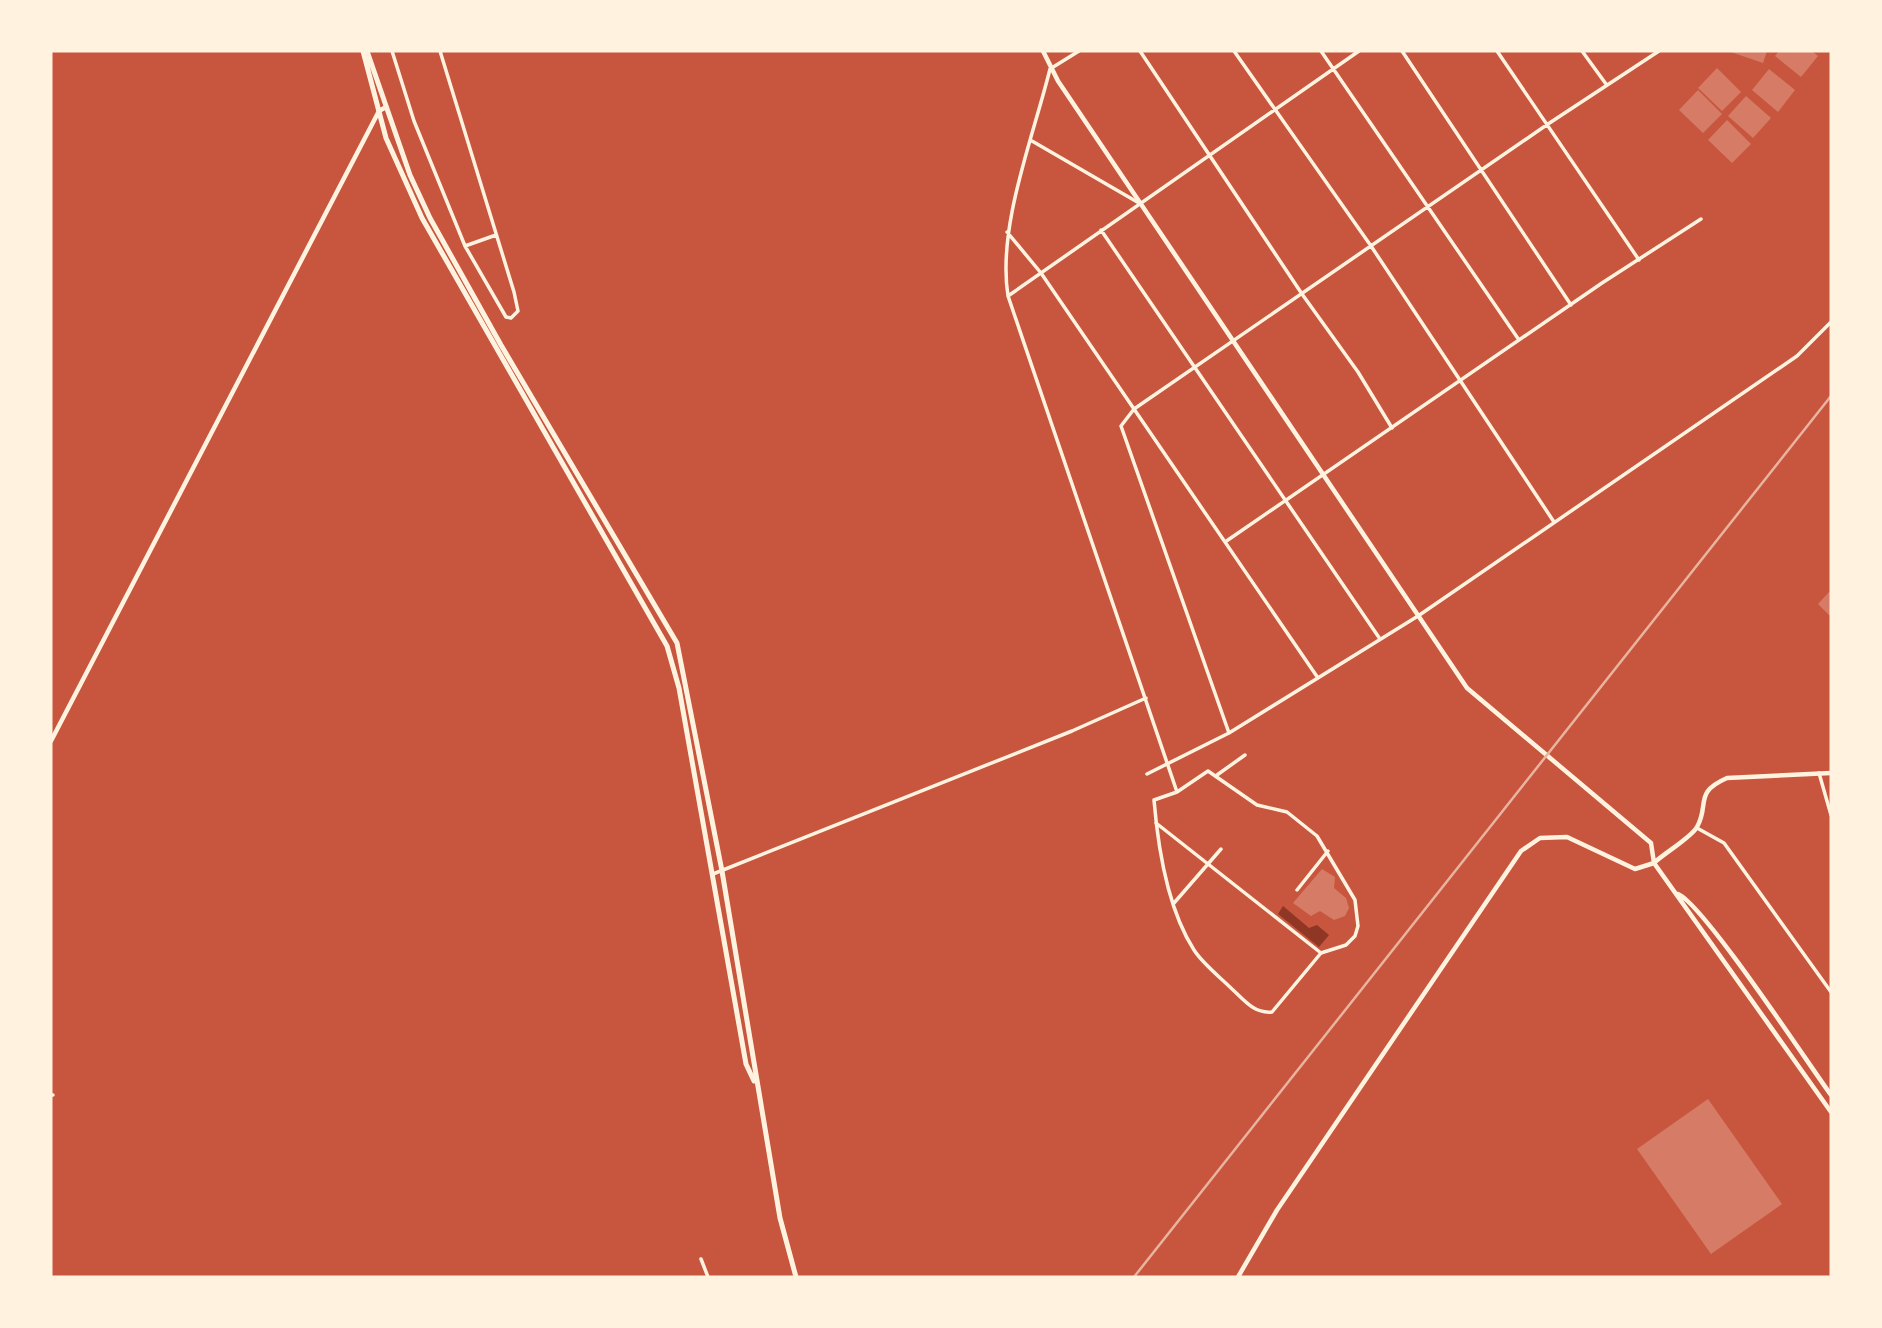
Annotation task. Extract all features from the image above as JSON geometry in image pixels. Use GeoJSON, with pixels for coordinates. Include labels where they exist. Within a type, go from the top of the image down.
{"type":"FeatureCollection","features":[{"type":"Feature","properties":{"kind":"main road"},"geometry":{"type":"LineString","coordinates":[[365,51],[383,109],[394,159],[422,218],[667,646],[673,665],[713,874],[746,1065],[755,1084]]}},
{"type":"Feature","properties":{"kind":"main road"},"geometry":{"type":"LineString","coordinates":[[383,109],[410,175],[454,262],[671,628],[682,658],[756,1062],[755,1084],[780,1218],[796,1277]]}},
{"type":"Feature","properties":{"kind":"main road"},"geometry":{"type":"LineString","coordinates":[[629,580],[637,574]]}},
{"type":"Feature","properties":{"kind":"street"},"geometry":{"type":"LineString","coordinates":[[391,51],[414,121],[465,246],[506,317],[511,318],[518,311],[440,51]]}},
{"type":"Feature","properties":{"kind":"street"},"geometry":{"type":"LineString","coordinates":[[1043,51],[1051,69],[1140,203],[1467,688],[1529,743],[1651,843],[1654,863],[1678,893],[1687,898],[1713,932],[1831,1095]]}},
{"type":"Feature","properties":{"kind":"street"},"geometry":{"type":"LineString","coordinates":[[1079,51],[1051,69],[1007,231],[1004,272],[1008,296],[1177,792]]}},
{"type":"Feature","properties":{"kind":"street"},"geometry":{"type":"LineString","coordinates":[[1140,51],[1302,294],[1358,372],[1392,428]]}},
{"type":"Feature","properties":{"kind":"street"},"geometry":{"type":"LineString","coordinates":[[1234,51],[1371,246],[1554,522]]}},
{"type":"Feature","properties":{"kind":"street"},"geometry":{"type":"LineString","coordinates":[[1321,51],[1430,205],[1519,340]]}},
{"type":"Feature","properties":{"kind":"street"},"geometry":{"type":"LineString","coordinates":[[1008,296],[1359,51]]}},
{"type":"Feature","properties":{"kind":"street"},"geometry":{"type":"LineString","coordinates":[[1402,51],[1571,305]]}},
{"type":"Feature","properties":{"kind":"street"},"geometry":{"type":"LineString","coordinates":[[1497,51],[1639,260]]}},
{"type":"Feature","properties":{"kind":"street"},"geometry":{"type":"LineString","coordinates":[[1582,51],[1606,84]]}},
{"type":"Feature","properties":{"kind":"street"},"geometry":{"type":"LineString","coordinates":[[1229,733],[1121,426],[1134,409],[1606,84],[1659,51]]}},
{"type":"Feature","properties":{"kind":"street"},"geometry":{"type":"LineString","coordinates":[[51,741],[383,109]]}},
{"type":"Feature","properties":{"kind":"street"},"geometry":{"type":"LineString","coordinates":[[1032,141],[1140,203]]}},
{"type":"Feature","properties":{"kind":"street"},"geometry":{"type":"LineString","coordinates":[[1225,542],[1701,219]]}},
{"type":"Feature","properties":{"kind":"street"},"geometry":{"type":"LineString","coordinates":[[1101,230],[1380,639]]}},
{"type":"Feature","properties":{"kind":"street"},"geometry":{"type":"LineString","coordinates":[[1007,231],[1041,273],[1318,678]]}},
{"type":"Feature","properties":{"kind":"street"},"geometry":{"type":"LineString","coordinates":[[465,246],[496,235]]}},
{"type":"Feature","properties":{"kind":"street"},"geometry":{"type":"LineString","coordinates":[[1147,774],[1168,766],[1229,733],[1418,616],[1797,356],[1831,322]]}},
{"type":"Feature","properties":{"kind":"street"},"geometry":{"type":"LineString","coordinates":[[713,874],[1146,698]]}},
{"type":"Feature","properties":{"kind":"street"},"geometry":{"type":"LineString","coordinates":[[1217,775],[1245,755]]}},
{"type":"Feature","properties":{"kind":"street"},"geometry":{"type":"LineString","coordinates":[[1208,771],[1257,805],[1287,812],[1317,836],[1355,900],[1358,926],[1355,936],[1346,945],[1321,953],[1286,999],[1272,1012],[1262,1013],[1248,1004],[1195,952],[1175,913],[1154,821],[1154,800],[1177,792],[1208,771]]}},
{"type":"Feature","properties":{"kind":"street"},"geometry":{"type":"LineString","coordinates":[[1819,773],[1831,815]]}},
{"type":"Feature","properties":{"kind":"street"},"geometry":{"type":"LineString","coordinates":[[1238,1277],[1277,1210],[1521,851],[1540,838],[1567,837],[1635,869],[1654,863],[1697,828],[1703,798],[1720,780],[1831,773]]}},
{"type":"Feature","properties":{"kind":"street"},"geometry":{"type":"LineString","coordinates":[[1154,821],[1321,953]]}},
{"type":"Feature","properties":{"kind":"street"},"geometry":{"type":"LineString","coordinates":[[1697,828],[1724,843],[1831,992]]}},
{"type":"Feature","properties":{"kind":"street"},"geometry":{"type":"LineString","coordinates":[[1174,904],[1221,849]]}},
{"type":"Feature","properties":{"kind":"street"},"geometry":{"type":"LineString","coordinates":[[1297,890],[1328,851]]}},
{"type":"Feature","properties":{"kind":"street"},"geometry":{"type":"LineString","coordinates":[[1678,893],[1681,904],[1831,1112]]}},
{"type":"Feature","properties":{"kind":"street"},"geometry":{"type":"LineString","coordinates":[[701,1259],[708,1277]]}},
{"type":"Feature","properties":{"kind":"shaded area"},"geometry":{"type":"Polygon","coordinates":[[[1283,906],[1309,928],[1317,925],[1329,935],[1319,947],[1278,914],[1283,906]]]}},
{"type":"Feature","properties":{"kind":"building"},"geometry":{"type":"Polygon","coordinates":[[[1728,51],[1767,51],[1763,63],[1728,51]]]}},
{"type":"Feature","properties":{"kind":"building"},"geometry":{"type":"Polygon","coordinates":[[[1779,51],[1812,51],[1818,56],[1801,77],[1775,56],[1779,51]]]}},
{"type":"Feature","properties":{"kind":"building"},"geometry":{"type":"Polygon","coordinates":[[[1717,68],[1741,92],[1722,111],[1698,88],[1717,68]]]}},
{"type":"Feature","properties":{"kind":"building"},"geometry":{"type":"Polygon","coordinates":[[[1769,69],[1795,90],[1778,112],[1752,90],[1769,69]]]}},
{"type":"Feature","properties":{"kind":"building"},"geometry":{"type":"Polygon","coordinates":[[[1698,90],[1722,114],[1703,133],[1679,110],[1698,90]]]}},
{"type":"Feature","properties":{"kind":"building"},"geometry":{"type":"Polygon","coordinates":[[[1746,96],[1771,118],[1753,138],[1728,116],[1746,96]]]}},
{"type":"Feature","properties":{"kind":"building"},"geometry":{"type":"Polygon","coordinates":[[[1727,120],[1751,144],[1732,163],[1708,140],[1727,120]]]}},
{"type":"Feature","properties":{"kind":"building"},"geometry":{"type":"Polygon","coordinates":[[[1829,592],[1831,594],[1831,617],[1818,604],[1829,592]]]}},
{"type":"Feature","properties":{"kind":"building"},"geometry":{"type":"Polygon","coordinates":[[[1322,869],[1335,877],[1334,888],[1346,898],[1349,908],[1345,916],[1334,920],[1320,911],[1311,916],[1293,903],[1322,869]]]}},
{"type":"Feature","properties":{"kind":"building"},"geometry":{"type":"Polygon","coordinates":[[[1708,1099],[1782,1204],[1711,1254],[1637,1149],[1708,1099]]]}},
{"type":"Feature","properties":{"kind":"railway"},"geometry":{"type":"LineString","coordinates":[[1134,1277],[1831,396]]}}]}
